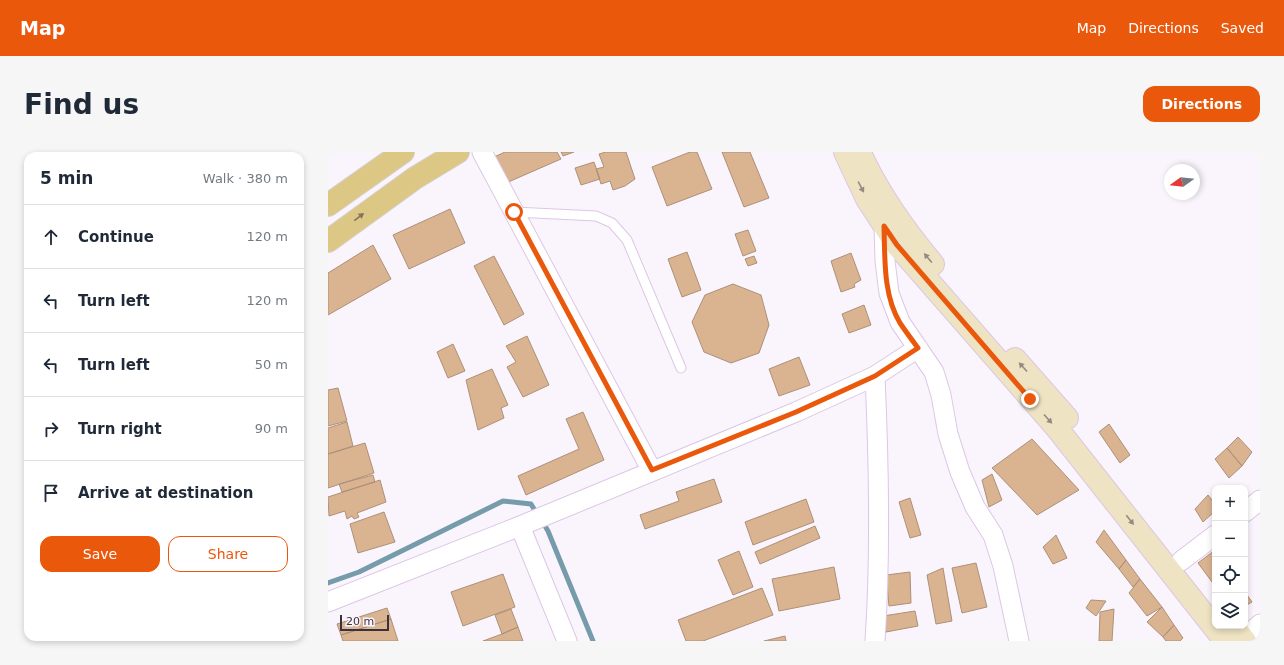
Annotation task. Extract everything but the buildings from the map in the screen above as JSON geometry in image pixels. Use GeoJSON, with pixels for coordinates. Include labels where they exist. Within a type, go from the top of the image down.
{"type":"FeatureCollection","features":[{"type":"Feature","properties":{"kind":"main road"},"geometry":{"type":"LineString","coordinates":[[328,205],[404,152]]}},
{"type":"Feature","properties":{"kind":"main road"},"geometry":{"type":"LineString","coordinates":[[328,241],[415,178],[458,152]]}},
{"type":"Feature","properties":{"kind":"main road"},"geometry":{"type":"LineString","coordinates":[[845,152],[867,199],[897,245],[1056,427],[1236,637]]}},
{"type":"Feature","properties":{"kind":"main road"},"geometry":{"type":"LineString","coordinates":[[860,152],[882,192],[910,236],[1086,440],[1212,600]]}},
{"type":"Feature","properties":{"kind":"street"},"geometry":{"type":"LineString","coordinates":[[482,152],[652,470]]}},
{"type":"Feature","properties":{"kind":"street"},"geometry":{"type":"LineString","coordinates":[[884,226],[885,261],[889,293],[900,322],[934,372],[941,395],[948,434],[960,472],[975,507],[995,541],[1003,566],[1019,641]]}},
{"type":"Feature","properties":{"kind":"street"},"geometry":{"type":"LineString","coordinates":[[328,602],[528,523],[652,470],[796,412],[875,376],[918,348]]}},
{"type":"Feature","properties":{"kind":"street"},"geometry":{"type":"LineString","coordinates":[[875,376],[880,510],[879,589],[875,641]]}},
{"type":"Feature","properties":{"kind":"street"},"geometry":{"type":"LineString","coordinates":[[1248,510],[1260,500]]}},
{"type":"Feature","properties":{"kind":"street"},"geometry":{"type":"LineString","coordinates":[[528,523],[567,641]]}},
{"type":"Feature","properties":{"kind":"street"},"geometry":{"type":"LineString","coordinates":[[1181,561],[1212,537]]}},
{"type":"Feature","properties":{"kind":"street"},"geometry":{"type":"LineString","coordinates":[[1236,637],[1260,624]]}},
{"type":"Feature","properties":{"kind":"lane"},"geometry":{"type":"LineString","coordinates":[[514,212],[596,216],[612,223],[626,240],[681,368]]}},
{"type":"Feature","properties":{"kind":"waterway"},"geometry":{"type":"LineString","coordinates":[[328,583],[359,572],[503,501],[531,504],[537,514]]}},
{"type":"Feature","properties":{"kind":"waterway"},"geometry":{"type":"LineString","coordinates":[[542,521],[548,531],[593,641]]}},
{"type":"Feature","properties":{"kind":"route"},"geometry":{"type":"LineString","coordinates":[[514,212],[652,470],[796,412],[875,376],[918,348],[900,322],[889,293],[885,261],[884,226],[897,245],[1030,399]]}}]}
